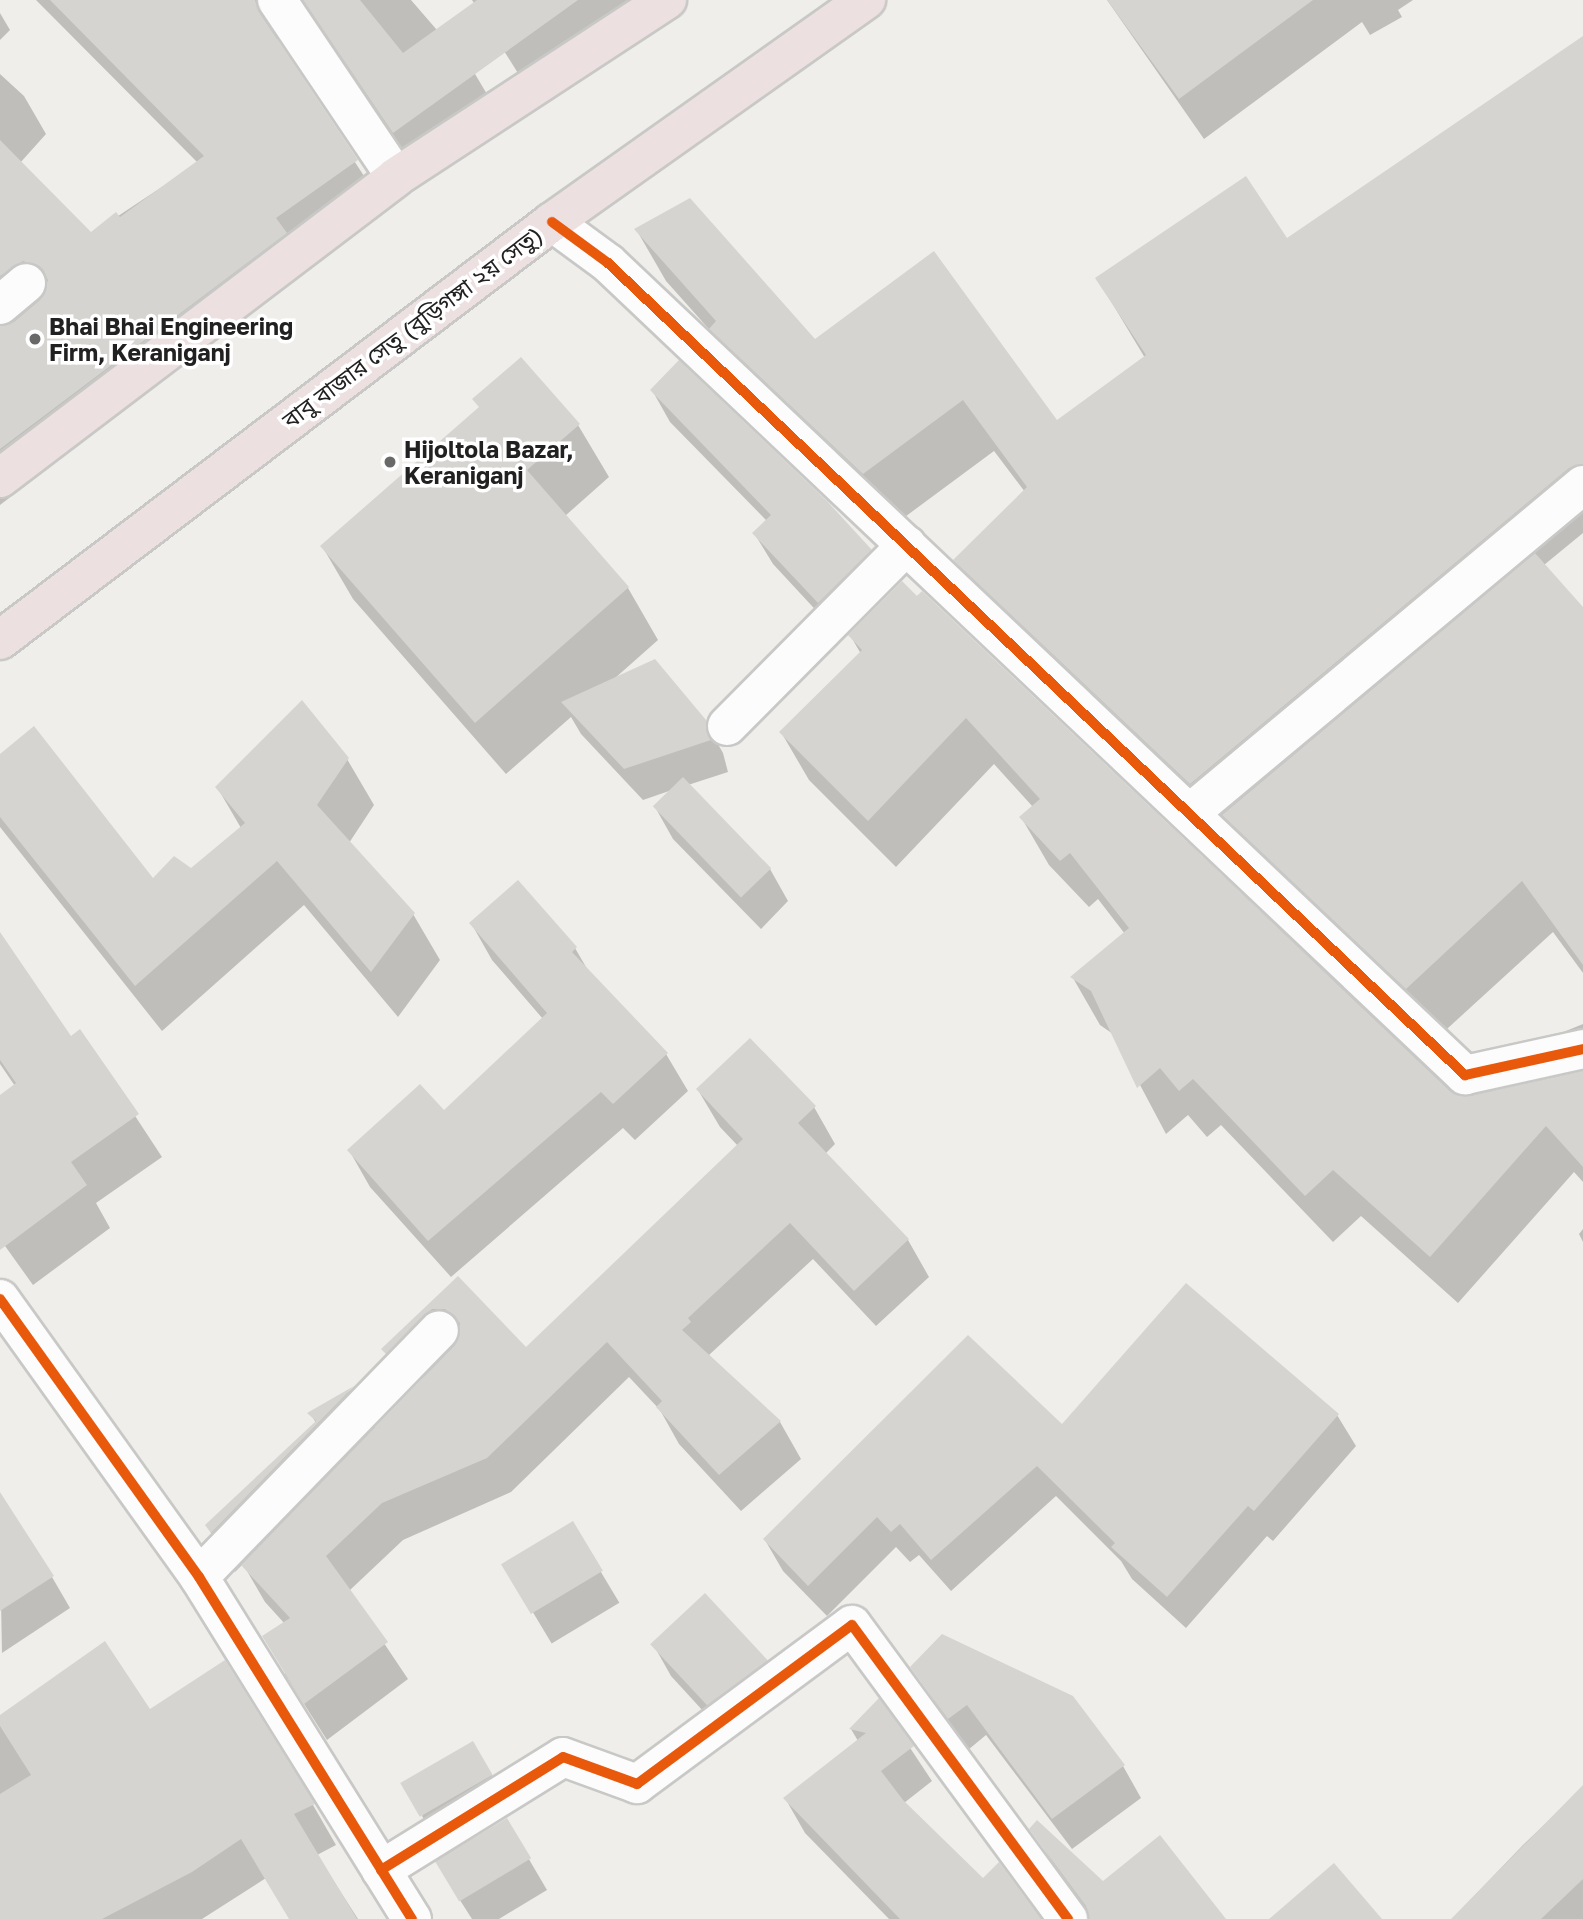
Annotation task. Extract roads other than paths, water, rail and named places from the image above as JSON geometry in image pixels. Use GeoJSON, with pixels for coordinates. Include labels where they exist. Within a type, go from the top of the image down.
{"type":"FeatureCollection","features":[{"type":"Feature","properties":{"kind":"highway"},"geometry":{"type":"LineString","coordinates":[[0,478],[396,177],[667,0]]}},
{"type":"Feature","properties":{"kind":"highway","name":"বাবু বাজার সেতু (বুড়িগঙ্গা ২য় সেতু)"},"geometry":{"type":"LineString","coordinates":[[0,640],[552,222],[866,0]]}},
{"type":"Feature","properties":{"kind":"street"},"geometry":{"type":"LineString","coordinates":[[277,0],[396,177]]}},
{"type":"Feature","properties":{"kind":"street"},"geometry":{"type":"LineString","coordinates":[[552,222],[608,262],[1465,1075],[1583,1049]]}},
{"type":"Feature","properties":{"kind":"street"},"geometry":{"type":"LineString","coordinates":[[1190,813],[1583,485]]}},
{"type":"Feature","properties":{"kind":"street"},"geometry":{"type":"LineString","coordinates":[[727,726],[907,545]]}},
{"type":"Feature","properties":{"kind":"street"},"geometry":{"type":"LineString","coordinates":[[0,1299],[199,1577],[412,1919]]}},
{"type":"Feature","properties":{"kind":"street"},"geometry":{"type":"LineString","coordinates":[[199,1577],[439,1329]]}},
{"type":"Feature","properties":{"kind":"street"},"geometry":{"type":"LineString","coordinates":[[381,1870],[563,1757],[637,1784],[852,1625],[1068,1919]]}},
{"type":"Feature","properties":{"kind":"place","name":"Bhai Bhai Engineering Firm, Keraniganj"},"geometry":{"type":"Point","coordinates":[35,339]}},
{"type":"Feature","properties":{"kind":"place","name":"Hijoltola Bazar, Keraniganj"},"geometry":{"type":"Point","coordinates":[390,462]}}]}
